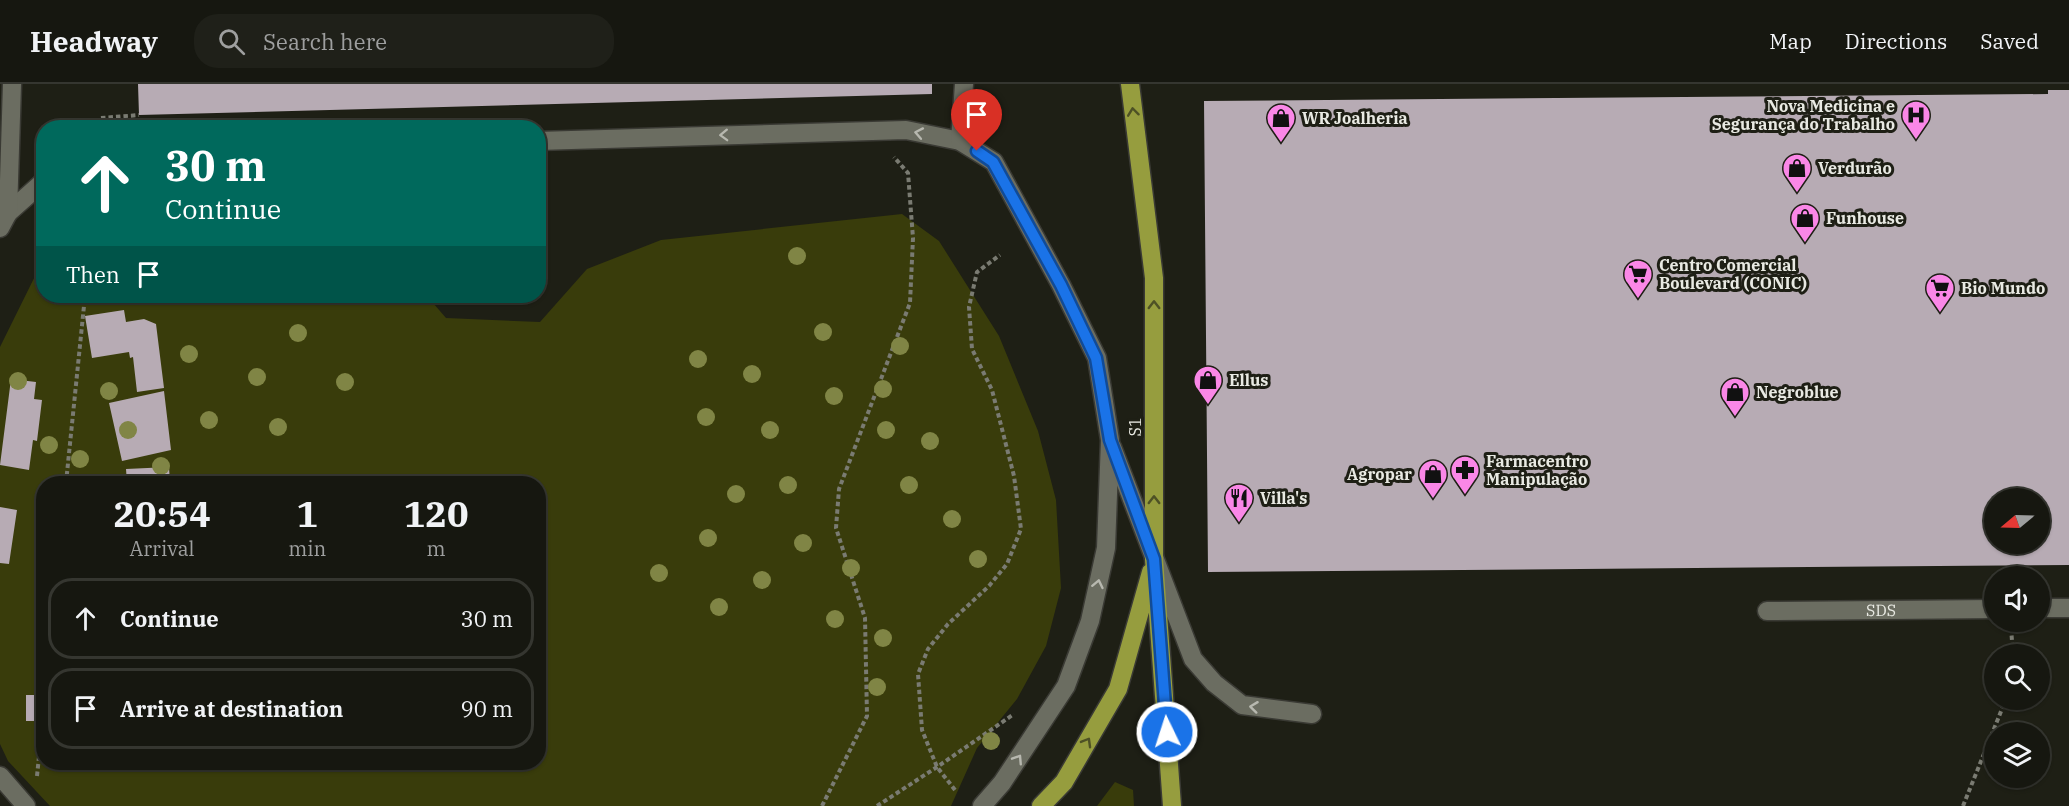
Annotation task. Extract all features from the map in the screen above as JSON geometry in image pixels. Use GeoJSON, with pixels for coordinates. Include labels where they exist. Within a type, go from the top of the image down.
{"type":"FeatureCollection","features":[{"type":"Feature","properties":{"kind":"highway","name":"S1"},"geometry":{"type":"LineString","coordinates":[[1130,84],[1154,278],[1154,559],[1172,806]]}},
{"type":"Feature","properties":{"kind":"highway"},"geometry":{"type":"LineString","coordinates":[[1041,806],[1064,782],[1118,689],[1154,559]]}},
{"type":"Feature","properties":{"kind":"lane"},"geometry":{"type":"LineString","coordinates":[[3,219],[12,84]]}},
{"type":"Feature","properties":{"kind":"lane"},"geometry":{"type":"LineString","coordinates":[[960,141],[964,84]]}},
{"type":"Feature","properties":{"kind":"lane"},"geometry":{"type":"LineString","coordinates":[[546,141],[906,130],[960,141],[993,162],[1061,285],[1096,358],[1110,440],[1193,659],[1214,683],[1242,705],[1312,714]]}},
{"type":"Feature","properties":{"kind":"lane"},"geometry":{"type":"LineString","coordinates":[[3,219],[36,188]]}},
{"type":"Feature","properties":{"kind":"lane"},"geometry":{"type":"LineString","coordinates":[[982,806],[1002,783],[1066,686],[1090,621],[1106,548],[1110,440]]}},
{"type":"Feature","properties":{"kind":"lane"},"geometry":{"type":"LineString","coordinates":[[2050,608],[2069,608]]}},
{"type":"Feature","properties":{"kind":"lane","name":"SDS"},"geometry":{"type":"LineString","coordinates":[[1767,611],[1984,609]]}},
{"type":"Feature","properties":{"kind":"lane"},"geometry":{"type":"LineString","coordinates":[[0,776],[26,806]]}},
{"type":"Feature","properties":{"kind":"path"},"geometry":{"type":"LineString","coordinates":[[101,118],[139,115]]}},
{"type":"Feature","properties":{"kind":"path"},"geometry":{"type":"LineString","coordinates":[[822,806],[867,716],[865,618],[836,528],[839,489],[910,303],[913,238],[908,173]]}},
{"type":"Feature","properties":{"kind":"path"},"geometry":{"type":"LineString","coordinates":[[955,790],[937,767],[922,730],[918,674],[928,649],[948,624],[988,586],[1007,564],[1021,529],[1014,476],[992,390],[972,350],[969,307],[977,272],[1000,255]]}},
{"type":"Feature","properties":{"kind":"path"},"geometry":{"type":"LineString","coordinates":[[67,476],[84,303]]}},
{"type":"Feature","properties":{"kind":"path"},"geometry":{"type":"LineString","coordinates":[[1963,806],[2002,710]]}},
{"type":"Feature","properties":{"kind":"path"},"geometry":{"type":"LineString","coordinates":[[877,806],[1018,712]]}},
{"type":"Feature","properties":{"kind":"path"},"geometry":{"type":"LineString","coordinates":[[37,775],[38,770]]}},
{"type":"Feature","properties":{"kind":"green space"},"geometry":{"type":"Polygon","coordinates":[[[902,214],[939,241],[999,336],[1038,431],[1056,500],[1061,588],[1046,646],[1017,699],[977,748],[951,806],[50,806],[8,761],[0,744],[0,347],[36,274],[36,303],[433,303],[446,318],[540,322],[587,269],[661,240],[902,214]]]}},
{"type":"Feature","properties":{"kind":"green space"},"geometry":{"type":"Polygon","coordinates":[[[1115,782],[1133,790],[1134,806],[1097,806],[1115,782]]]}},
{"type":"Feature","properties":{"kind":"building"},"geometry":{"type":"Polygon","coordinates":[[[138,84],[932,84],[932,94],[139,115],[138,84]]]}},
{"type":"Feature","properties":{"kind":"building","name":"Centro Comercial Boulevard (CONIC)"},"geometry":{"type":"Polygon","coordinates":[[[2048,90],[2069,90],[2069,565],[1208,572],[1204,101],[2048,94],[2048,90]]]}},
{"type":"Feature","properties":{"kind":"building"},"geometry":{"type":"Polygon","coordinates":[[[124,310],[126,322],[144,319],[156,324],[164,388],[137,392],[133,357],[130,358],[129,352],[92,358],[85,316],[124,310]]]}},
{"type":"Feature","properties":{"kind":"building"},"geometry":{"type":"Polygon","coordinates":[[[11,379],[36,382],[34,399],[42,400],[37,441],[33,440],[29,470],[0,465],[11,379]]]}},
{"type":"Feature","properties":{"kind":"building"},"geometry":{"type":"Polygon","coordinates":[[[164,391],[171,450],[122,461],[109,403],[164,391]]]}},
{"type":"Feature","properties":{"kind":"building"},"geometry":{"type":"Polygon","coordinates":[[[169,467],[170,476],[126,476],[126,469],[169,467]]]}},
{"type":"Feature","properties":{"kind":"building"},"geometry":{"type":"Polygon","coordinates":[[[0,507],[17,510],[9,564],[0,563],[0,507]]]}},
{"type":"Feature","properties":{"kind":"building"},"geometry":{"type":"Polygon","coordinates":[[[26,695],[36,695],[36,721],[26,721],[26,695]]]}},
{"type":"Feature","properties":{"kind":"place","name":"Nova Medicina e Segurança do Trabalho"},"geometry":{"type":"Point","coordinates":[1916,140]}},
{"type":"Feature","properties":{"kind":"place","name":"WR Joalheria"},"geometry":{"type":"Point","coordinates":[1281,144]}},
{"type":"Feature","properties":{"kind":"place","name":"Verdurão"},"geometry":{"type":"Point","coordinates":[1797,194]}},
{"type":"Feature","properties":{"kind":"place","name":"Funhouse"},"geometry":{"type":"Point","coordinates":[1805,244]}},
{"type":"Feature","properties":{"kind":"place","name":"Centro Comercial Boulevard (CONIC)"},"geometry":{"type":"Point","coordinates":[1638,300]}},
{"type":"Feature","properties":{"kind":"place","name":"Bio Mundo"},"geometry":{"type":"Point","coordinates":[1940,314]}},
{"type":"Feature","properties":{"kind":"place","name":"Ellus"},"geometry":{"type":"Point","coordinates":[1208,406]}},
{"type":"Feature","properties":{"kind":"place","name":"Negroblue"},"geometry":{"type":"Point","coordinates":[1735,418]}},
{"type":"Feature","properties":{"kind":"place","name":"Farmacentro Manipulação"},"geometry":{"type":"Point","coordinates":[1465,496]}},
{"type":"Feature","properties":{"kind":"place","name":"Agropar"},"geometry":{"type":"Point","coordinates":[1433,500]}},
{"type":"Feature","properties":{"kind":"place","name":"Villa's"},"geometry":{"type":"Point","coordinates":[1239,524]}},
{"type":"Feature","properties":{"kind":"route"},"geometry":{"type":"LineString","coordinates":[[977,151],[993,162],[1061,285],[1096,358],[1110,440],[1154,559],[1167,732]]}}]}
